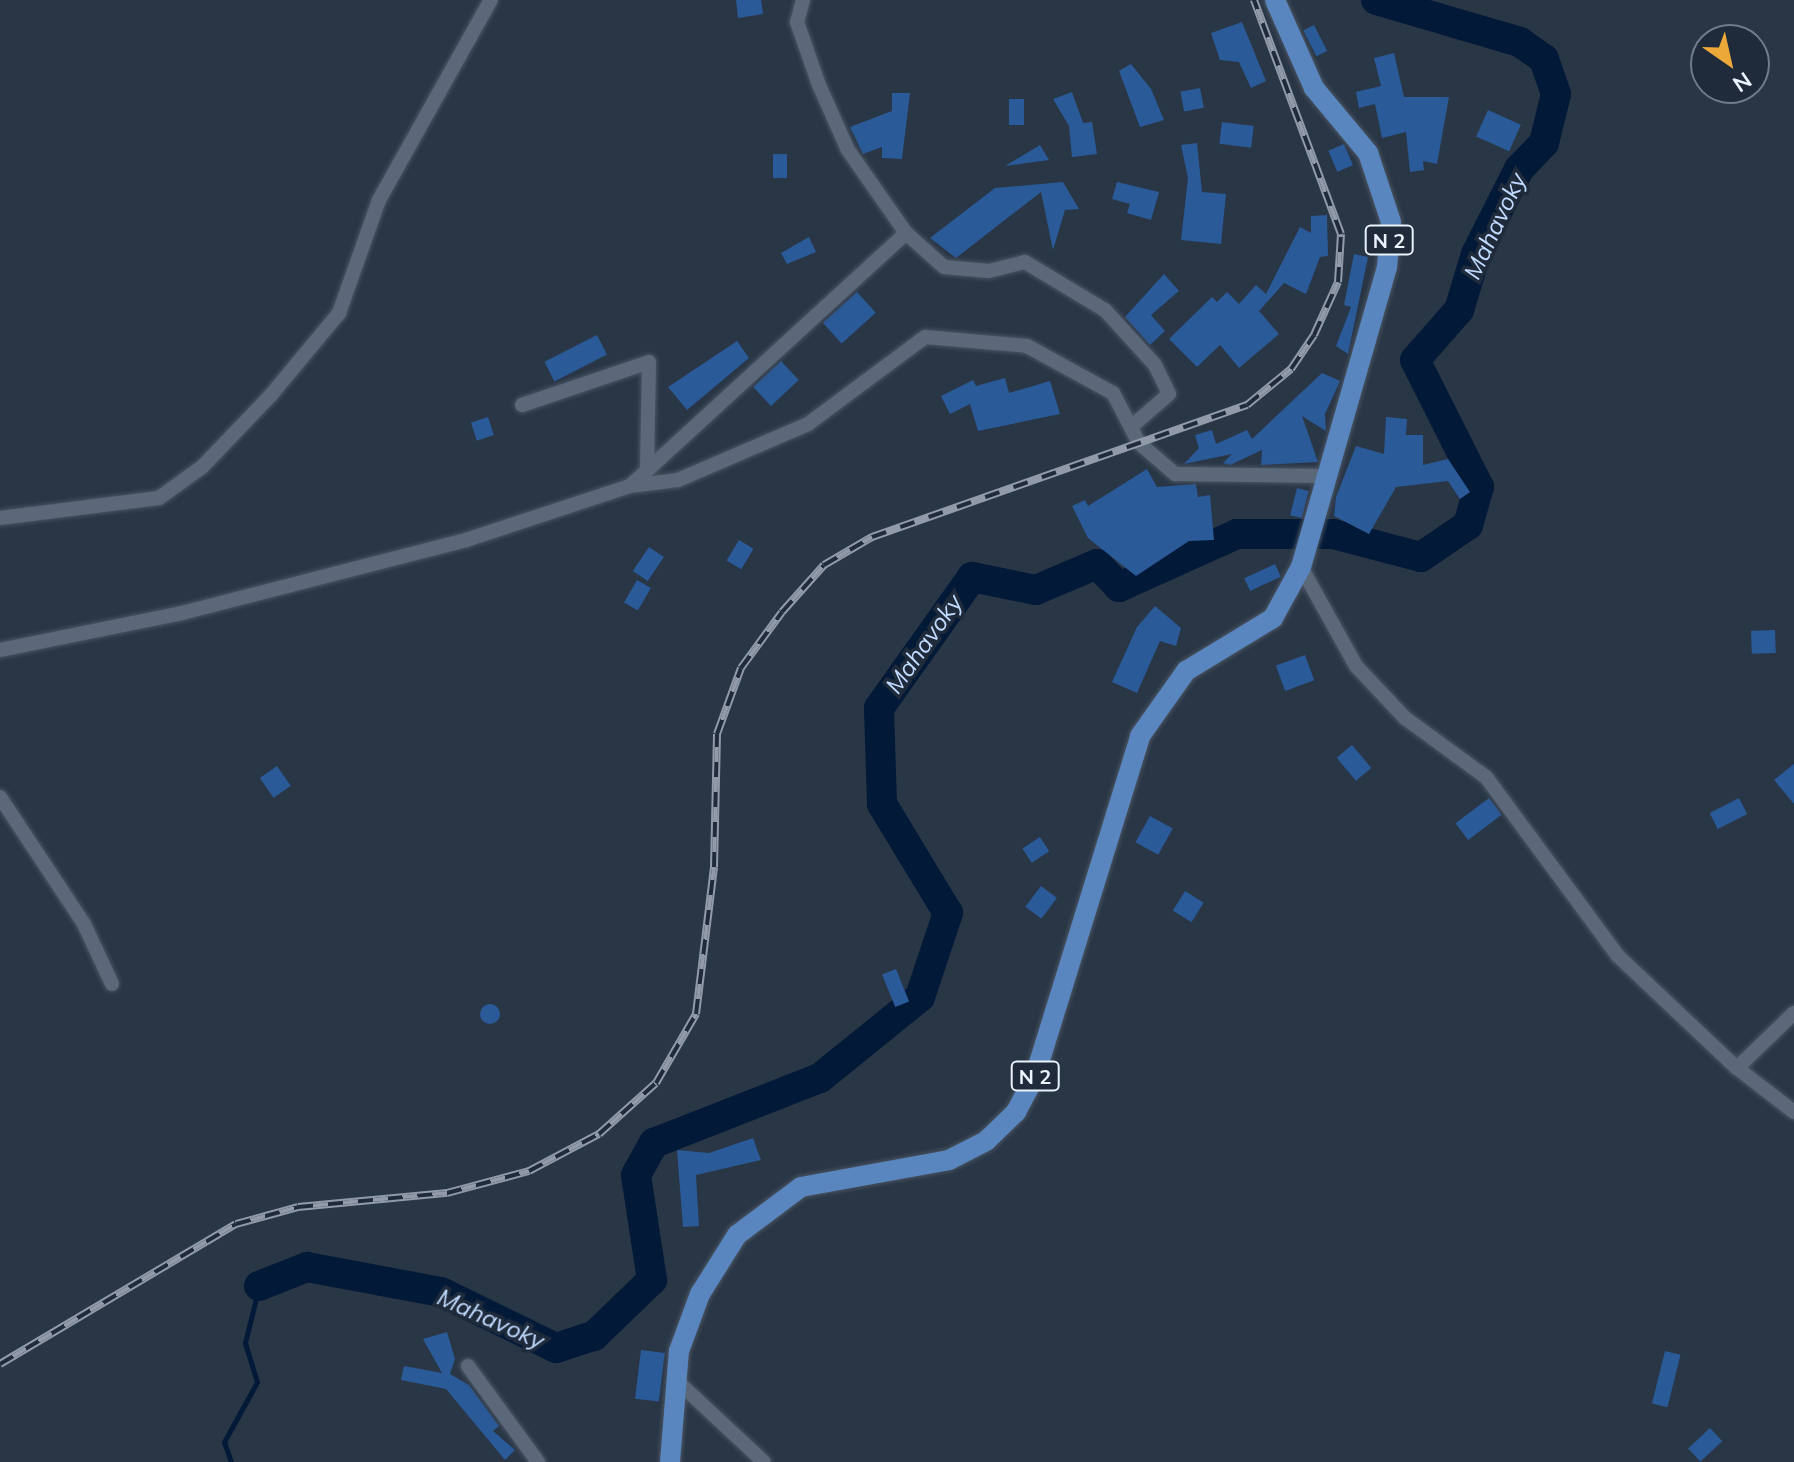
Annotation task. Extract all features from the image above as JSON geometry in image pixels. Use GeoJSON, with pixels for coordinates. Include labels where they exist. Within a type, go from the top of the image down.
{"type":"FeatureCollection","features":[{"type":"Feature","properties":{"kind":"main road","name":"N 2"},"geometry":{"type":"LineString","coordinates":[[670,1462],[676,1380],[700,1294],[737,1235],[766,1210],[801,1187],[949,1160],[986,1141],[1016,1112],[1035,1076],[1140,736],[1186,671],[1273,618],[1301,567],[1387,267],[1391,222],[1368,153],[1314,88],[1275,0]]}},
{"type":"Feature","properties":{"kind":"street"},"geometry":{"type":"LineString","coordinates":[[0,518],[159,498],[202,467],[271,395],[339,313],[379,200],[491,0]]}},
{"type":"Feature","properties":{"kind":"street"},"geometry":{"type":"LineString","coordinates":[[803,0],[797,22],[819,85],[848,150],[906,233],[944,267],[989,271],[1025,262],[1105,310],[1155,365],[1169,394],[1131,427]]}},
{"type":"Feature","properties":{"kind":"street"},"geometry":{"type":"LineString","coordinates":[[630,486],[906,233]]}},
{"type":"Feature","properties":{"kind":"street"},"geometry":{"type":"LineString","coordinates":[[0,650],[182,613],[466,540],[630,486],[678,480],[808,424],[925,337],[1027,346],[1113,393],[1131,427],[1175,474],[1326,476]]}},
{"type":"Feature","properties":{"kind":"street"},"geometry":{"type":"LineString","coordinates":[[522,405],[649,362],[647,470]]}},
{"type":"Feature","properties":{"kind":"street"},"geometry":{"type":"LineString","coordinates":[[1301,567],[1356,666],[1405,718],[1486,777],[1618,956],[1737,1068],[1794,1112]]}},
{"type":"Feature","properties":{"kind":"street"},"geometry":{"type":"LineString","coordinates":[[0,797],[84,924],[112,984]]}},
{"type":"Feature","properties":{"kind":"street"},"geometry":{"type":"LineString","coordinates":[[1737,1068],[1794,1013]]}},
{"type":"Feature","properties":{"kind":"street"},"geometry":{"type":"LineString","coordinates":[[468,1366],[538,1462]]}},
{"type":"Feature","properties":{"kind":"street"},"geometry":{"type":"LineString","coordinates":[[676,1380],[764,1462]]}},
{"type":"Feature","properties":{"kind":"building"},"geometry":{"type":"Polygon","coordinates":[[[736,0],[761,0],[763,14],[738,18],[736,0]]]}},
{"type":"Feature","properties":{"kind":"building"},"geometry":{"type":"Polygon","coordinates":[[[1242,22],[1266,81],[1251,88],[1239,62],[1220,60],[1211,33],[1242,22]]]}},
{"type":"Feature","properties":{"kind":"building"},"geometry":{"type":"Polygon","coordinates":[[[1314,25],[1327,51],[1316,56],[1303,30],[1314,25]]]}},
{"type":"Feature","properties":{"kind":"building"},"geometry":{"type":"Polygon","coordinates":[[[1394,53],[1404,97],[1449,97],[1437,164],[1423,161],[1424,170],[1410,172],[1406,132],[1382,138],[1375,104],[1359,108],[1356,92],[1381,86],[1374,58],[1394,53]]]}},
{"type":"Feature","properties":{"kind":"building"},"geometry":{"type":"Polygon","coordinates":[[[1131,64],[1151,89],[1164,120],[1140,127],[1119,71],[1131,64]]]}},
{"type":"Feature","properties":{"kind":"building"},"geometry":{"type":"Polygon","coordinates":[[[1200,88],[1204,108],[1184,111],[1180,92],[1200,88]]]}},
{"type":"Feature","properties":{"kind":"building"},"geometry":{"type":"Polygon","coordinates":[[[1072,92],[1083,123],[1092,122],[1097,154],[1072,157],[1069,126],[1053,99],[1072,92]]]}},
{"type":"Feature","properties":{"kind":"building"},"geometry":{"type":"Polygon","coordinates":[[[892,93],[910,93],[902,159],[882,158],[882,147],[863,154],[850,127],[892,111],[892,93]]]}},
{"type":"Feature","properties":{"kind":"building"},"geometry":{"type":"Polygon","coordinates":[[[1009,99],[1024,99],[1024,125],[1009,125],[1009,99]]]}},
{"type":"Feature","properties":{"kind":"building"},"geometry":{"type":"Polygon","coordinates":[[[1488,110],[1521,125],[1509,151],[1476,136],[1488,110]]]}},
{"type":"Feature","properties":{"kind":"building"},"geometry":{"type":"Polygon","coordinates":[[[1222,122],[1254,126],[1251,148],[1219,144],[1222,122]]]}},
{"type":"Feature","properties":{"kind":"building"},"geometry":{"type":"Polygon","coordinates":[[[1197,143],[1202,192],[1226,194],[1221,244],[1181,240],[1188,178],[1181,145],[1197,143]]]}},
{"type":"Feature","properties":{"kind":"building"},"geometry":{"type":"Polygon","coordinates":[[[1344,144],[1353,165],[1337,172],[1328,151],[1344,144]]]}},
{"type":"Feature","properties":{"kind":"building"},"geometry":{"type":"Polygon","coordinates":[[[1040,145],[1049,160],[1005,166],[1040,145]]]}},
{"type":"Feature","properties":{"kind":"building"},"geometry":{"type":"Polygon","coordinates":[[[773,154],[787,154],[787,178],[773,178],[773,154]]]}},
{"type":"Feature","properties":{"kind":"building"},"geometry":{"type":"Polygon","coordinates":[[[1063,182],[1079,209],[1065,210],[1053,250],[1041,192],[956,258],[930,238],[995,188],[1063,182]]]}},
{"type":"Feature","properties":{"kind":"building"},"geometry":{"type":"Polygon","coordinates":[[[1117,182],[1159,192],[1151,220],[1127,213],[1130,204],[1112,199],[1117,182]]]}},
{"type":"Feature","properties":{"kind":"building"},"geometry":{"type":"Polygon","coordinates":[[[1327,215],[1328,256],[1320,257],[1306,294],[1284,283],[1259,311],[1279,334],[1239,368],[1220,345],[1197,367],[1169,339],[1212,297],[1217,302],[1227,292],[1239,304],[1256,285],[1266,294],[1300,227],[1311,233],[1311,216],[1327,215]]]}},
{"type":"Feature","properties":{"kind":"building"},"geometry":{"type":"Polygon","coordinates":[[[809,237],[816,252],[787,264],[781,253],[809,237]]]}},
{"type":"Feature","properties":{"kind":"building"},"geometry":{"type":"Polygon","coordinates":[[[1354,254],[1368,257],[1348,354],[1336,346],[1351,307],[1344,305],[1354,254]]]}},
{"type":"Feature","properties":{"kind":"building"},"geometry":{"type":"Polygon","coordinates":[[[1164,274],[1179,291],[1151,315],[1165,331],[1150,345],[1125,317],[1164,274]]]}},
{"type":"Feature","properties":{"kind":"building"},"geometry":{"type":"Polygon","coordinates":[[[857,292],[876,313],[842,344],[823,323],[857,292]]]}},
{"type":"Feature","properties":{"kind":"building"},"geometry":{"type":"Polygon","coordinates":[[[597,335],[607,355],[554,381],[544,362],[597,335]]]}},
{"type":"Feature","properties":{"kind":"building"},"geometry":{"type":"Polygon","coordinates":[[[737,341],[749,358],[687,410],[668,387],[737,341]]]}},
{"type":"Feature","properties":{"kind":"building"},"geometry":{"type":"Polygon","coordinates":[[[781,361],[799,380],[771,406],[753,387],[781,361]]]}},
{"type":"Feature","properties":{"kind":"building"},"geometry":{"type":"Polygon","coordinates":[[[1322,373],[1340,381],[1325,414],[1326,431],[1302,416],[1318,462],[1261,465],[1262,450],[1230,465],[1223,463],[1232,454],[1184,464],[1199,448],[1195,435],[1212,430],[1216,444],[1247,430],[1252,439],[1322,373]]]}},
{"type":"Feature","properties":{"kind":"building"},"geometry":{"type":"Polygon","coordinates":[[[1005,378],[1009,393],[1050,381],[1060,414],[978,431],[970,404],[950,414],[941,396],[973,380],[976,386],[1005,378]]]}},
{"type":"Feature","properties":{"kind":"building"},"geometry":{"type":"Polygon","coordinates":[[[488,417],[494,435],[477,441],[471,423],[488,417]]]}},
{"type":"Feature","properties":{"kind":"building"},"geometry":{"type":"Polygon","coordinates":[[[1386,417],[1407,419],[1406,435],[1423,435],[1423,465],[1448,459],[1470,492],[1460,499],[1448,481],[1396,487],[1369,534],[1334,516],[1336,497],[1356,446],[1384,454],[1386,417]]]}},
{"type":"Feature","properties":{"kind":"building"},"geometry":{"type":"Polygon","coordinates":[[[1147,469],[1157,487],[1196,484],[1198,497],[1210,495],[1214,540],[1189,541],[1136,576],[1088,538],[1072,506],[1085,500],[1088,506],[1147,469]]]}},
{"type":"Feature","properties":{"kind":"building"},"geometry":{"type":"Polygon","coordinates":[[[1297,488],[1309,491],[1302,518],[1290,515],[1297,488]]]}},
{"type":"Feature","properties":{"kind":"building"},"geometry":{"type":"Polygon","coordinates":[[[739,540],[754,549],[741,569],[727,561],[739,540]]]}},
{"type":"Feature","properties":{"kind":"building"},"geometry":{"type":"Polygon","coordinates":[[[649,547],[664,557],[648,581],[633,571],[649,547]]]}},
{"type":"Feature","properties":{"kind":"building"},"geometry":{"type":"Polygon","coordinates":[[[1275,564],[1281,577],[1250,591],[1244,578],[1275,564]]]}},
{"type":"Feature","properties":{"kind":"building"},"geometry":{"type":"Polygon","coordinates":[[[637,580],[651,588],[638,611],[624,603],[637,580]]]}},
{"type":"Feature","properties":{"kind":"building"},"geometry":{"type":"Polygon","coordinates":[[[1155,606],[1181,628],[1176,646],[1160,641],[1137,693],[1112,682],[1137,627],[1155,606]]]}},
{"type":"Feature","properties":{"kind":"building"},"geometry":{"type":"Polygon","coordinates":[[[1775,630],[1776,653],[1752,654],[1751,631],[1775,630]]]}},
{"type":"Feature","properties":{"kind":"building"},"geometry":{"type":"Polygon","coordinates":[[[1305,655],[1314,680],[1285,691],[1276,666],[1305,655]]]}},
{"type":"Feature","properties":{"kind":"building"},"geometry":{"type":"Polygon","coordinates":[[[1352,745],[1371,768],[1356,781],[1337,758],[1352,745]]]}},
{"type":"Feature","properties":{"kind":"building"},"geometry":{"type":"Polygon","coordinates":[[[1794,764],[1794,804],[1774,780],[1794,764]]]}},
{"type":"Feature","properties":{"kind":"building"},"geometry":{"type":"Polygon","coordinates":[[[277,766],[291,786],[274,798],[260,778],[277,766]]]}},
{"type":"Feature","properties":{"kind":"building"},"geometry":{"type":"Polygon","coordinates":[[[1489,798],[1502,815],[1468,840],[1455,823],[1489,798]]]}},
{"type":"Feature","properties":{"kind":"building"},"geometry":{"type":"Polygon","coordinates":[[[1739,798],[1747,814],[1718,829],[1710,813],[1739,798]]]}},
{"type":"Feature","properties":{"kind":"building"},"geometry":{"type":"Polygon","coordinates":[[[1150,816],[1173,829],[1158,855],[1135,842],[1150,816]]]}},
{"type":"Feature","properties":{"kind":"building"},"geometry":{"type":"Polygon","coordinates":[[[1040,837],[1049,851],[1032,863],[1022,848],[1040,837]]]}},
{"type":"Feature","properties":{"kind":"building"},"geometry":{"type":"Polygon","coordinates":[[[1041,886],[1057,898],[1041,919],[1025,907],[1041,886]]]}},
{"type":"Feature","properties":{"kind":"building"},"geometry":{"type":"Polygon","coordinates":[[[1185,891],[1204,903],[1191,922],[1173,911],[1185,891]]]}},
{"type":"Feature","properties":{"kind":"building"},"geometry":{"type":"Polygon","coordinates":[[[896,969],[909,1001],[895,1007],[882,975],[896,969]]]}},
{"type":"Feature","properties":{"kind":"building"},"geometry":{"type":"Polygon","coordinates":[[[486,1004],[494,1004],[500,1014],[494,1024],[486,1024],[480,1018],[480,1010],[486,1004]]]}},
{"type":"Feature","properties":{"kind":"building"},"geometry":{"type":"Polygon","coordinates":[[[753,1138],[761,1160],[696,1175],[699,1226],[683,1227],[677,1150],[709,1153],[753,1138]]]}},
{"type":"Feature","properties":{"kind":"building"},"geometry":{"type":"Polygon","coordinates":[[[447,1332],[455,1359],[450,1374],[469,1385],[499,1426],[493,1431],[515,1450],[505,1460],[446,1389],[401,1380],[404,1366],[442,1373],[423,1339],[447,1332]]]}},
{"type":"Feature","properties":{"kind":"building"},"geometry":{"type":"Polygon","coordinates":[[[641,1350],[665,1353],[659,1402],[635,1399],[641,1350]]]}},
{"type":"Feature","properties":{"kind":"building"},"geometry":{"type":"Polygon","coordinates":[[[1665,1351],[1681,1355],[1667,1407],[1652,1403],[1665,1351]]]}},
{"type":"Feature","properties":{"kind":"building"},"geometry":{"type":"Polygon","coordinates":[[[1710,1428],[1722,1441],[1700,1462],[1688,1448],[1710,1428]]]}},
{"type":"Feature","properties":{"kind":"waterway","name":"Mahavoky"},"geometry":{"type":"LineString","coordinates":[[259,1286],[307,1267],[441,1292],[556,1348],[594,1336],[652,1280],[636,1175],[654,1143],[820,1078],[920,997],[948,913],[882,804],[879,708],[972,577],[1036,590],[1097,564],[1119,587],[1237,534],[1333,534],[1421,557],[1468,525],[1479,487],[1415,360],[1459,310],[1476,254],[1519,169],[1544,143],[1556,94],[1544,59],[1520,42],[1376,0]]}},
{"type":"Feature","properties":{"kind":"waterway"},"geometry":{"type":"LineString","coordinates":[[231,1462],[224,1442],[257,1382],[245,1343],[259,1286]]}},
{"type":"Feature","properties":{"kind":"railway"},"geometry":{"type":"LineString","coordinates":[[0,1364],[236,1224],[298,1207],[447,1193],[529,1171],[599,1134],[656,1083],[696,1014],[714,867],[717,734],[741,668],[782,612],[824,565],[872,537],[1247,405],[1291,369],[1314,335],[1338,282],[1341,234],[1254,0]]}}]}
